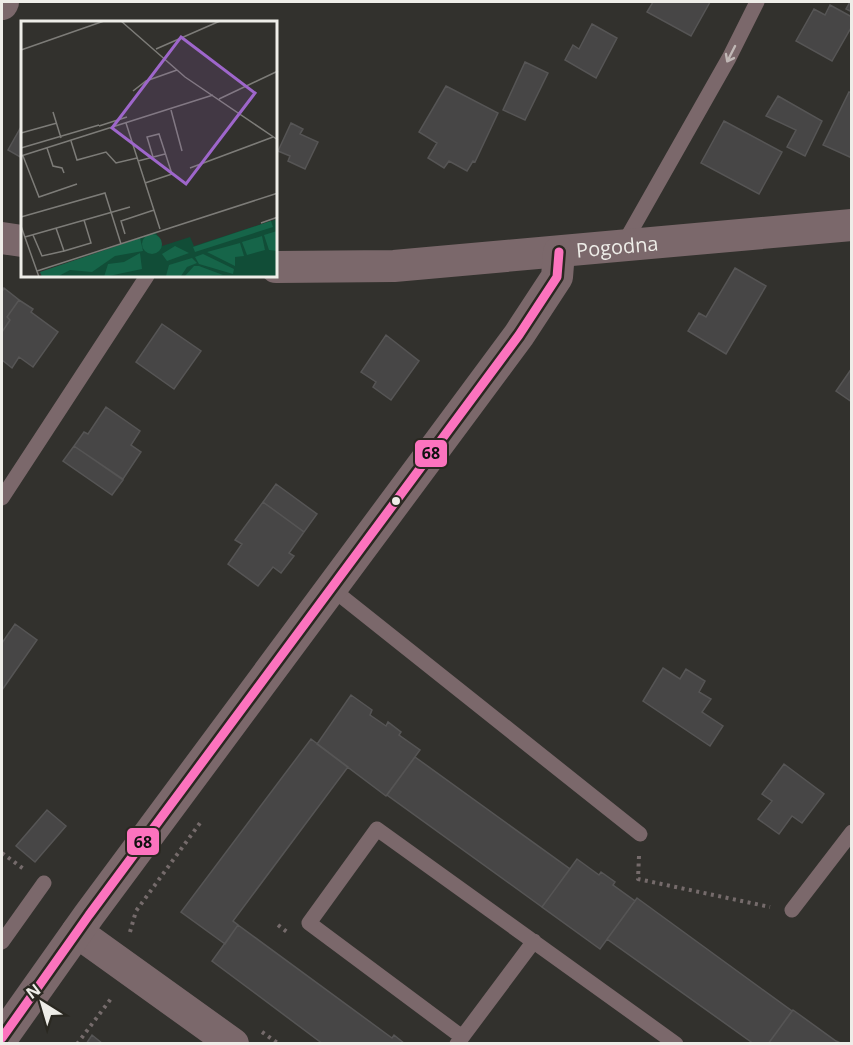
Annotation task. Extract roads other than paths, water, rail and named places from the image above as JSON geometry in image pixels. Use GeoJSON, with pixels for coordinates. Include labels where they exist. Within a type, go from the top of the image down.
{"type":"FeatureCollection","features":[{"type":"Feature","properties":{"kind":"street","name":"Pogodna"},"geometry":{"type":"LineString","coordinates":[[278,267],[394,266],[852,225]]}},
{"type":"Feature","properties":{"kind":"street"},"geometry":{"type":"LineString","coordinates":[[2,238],[21,241]]}},
{"type":"Feature","properties":{"kind":"street"},"geometry":{"type":"LineString","coordinates":[[2,1038],[77,932],[519,335],[557,277],[559,252]]}},
{"type":"Feature","properties":{"kind":"street"},"geometry":{"type":"LineString","coordinates":[[77,932],[247,1037]]}},
{"type":"Feature","properties":{"kind":"lane"},"geometry":{"type":"LineString","coordinates":[[623,245],[729,58],[757,2]]}},
{"type":"Feature","properties":{"kind":"lane"},"geometry":{"type":"LineString","coordinates":[[2,498],[146,278]]}},
{"type":"Feature","properties":{"kind":"lane"},"geometry":{"type":"LineString","coordinates":[[331,588],[640,834]]}},
{"type":"Feature","properties":{"kind":"lane"},"geometry":{"type":"LineString","coordinates":[[534,941],[460,1040],[309,923],[376,830],[534,941],[676,1044]]}},
{"type":"Feature","properties":{"kind":"lane"},"geometry":{"type":"LineString","coordinates":[[792,910],[852,832]]}},
{"type":"Feature","properties":{"kind":"lane"},"geometry":{"type":"LineString","coordinates":[[2,942],[44,883]]}}]}
